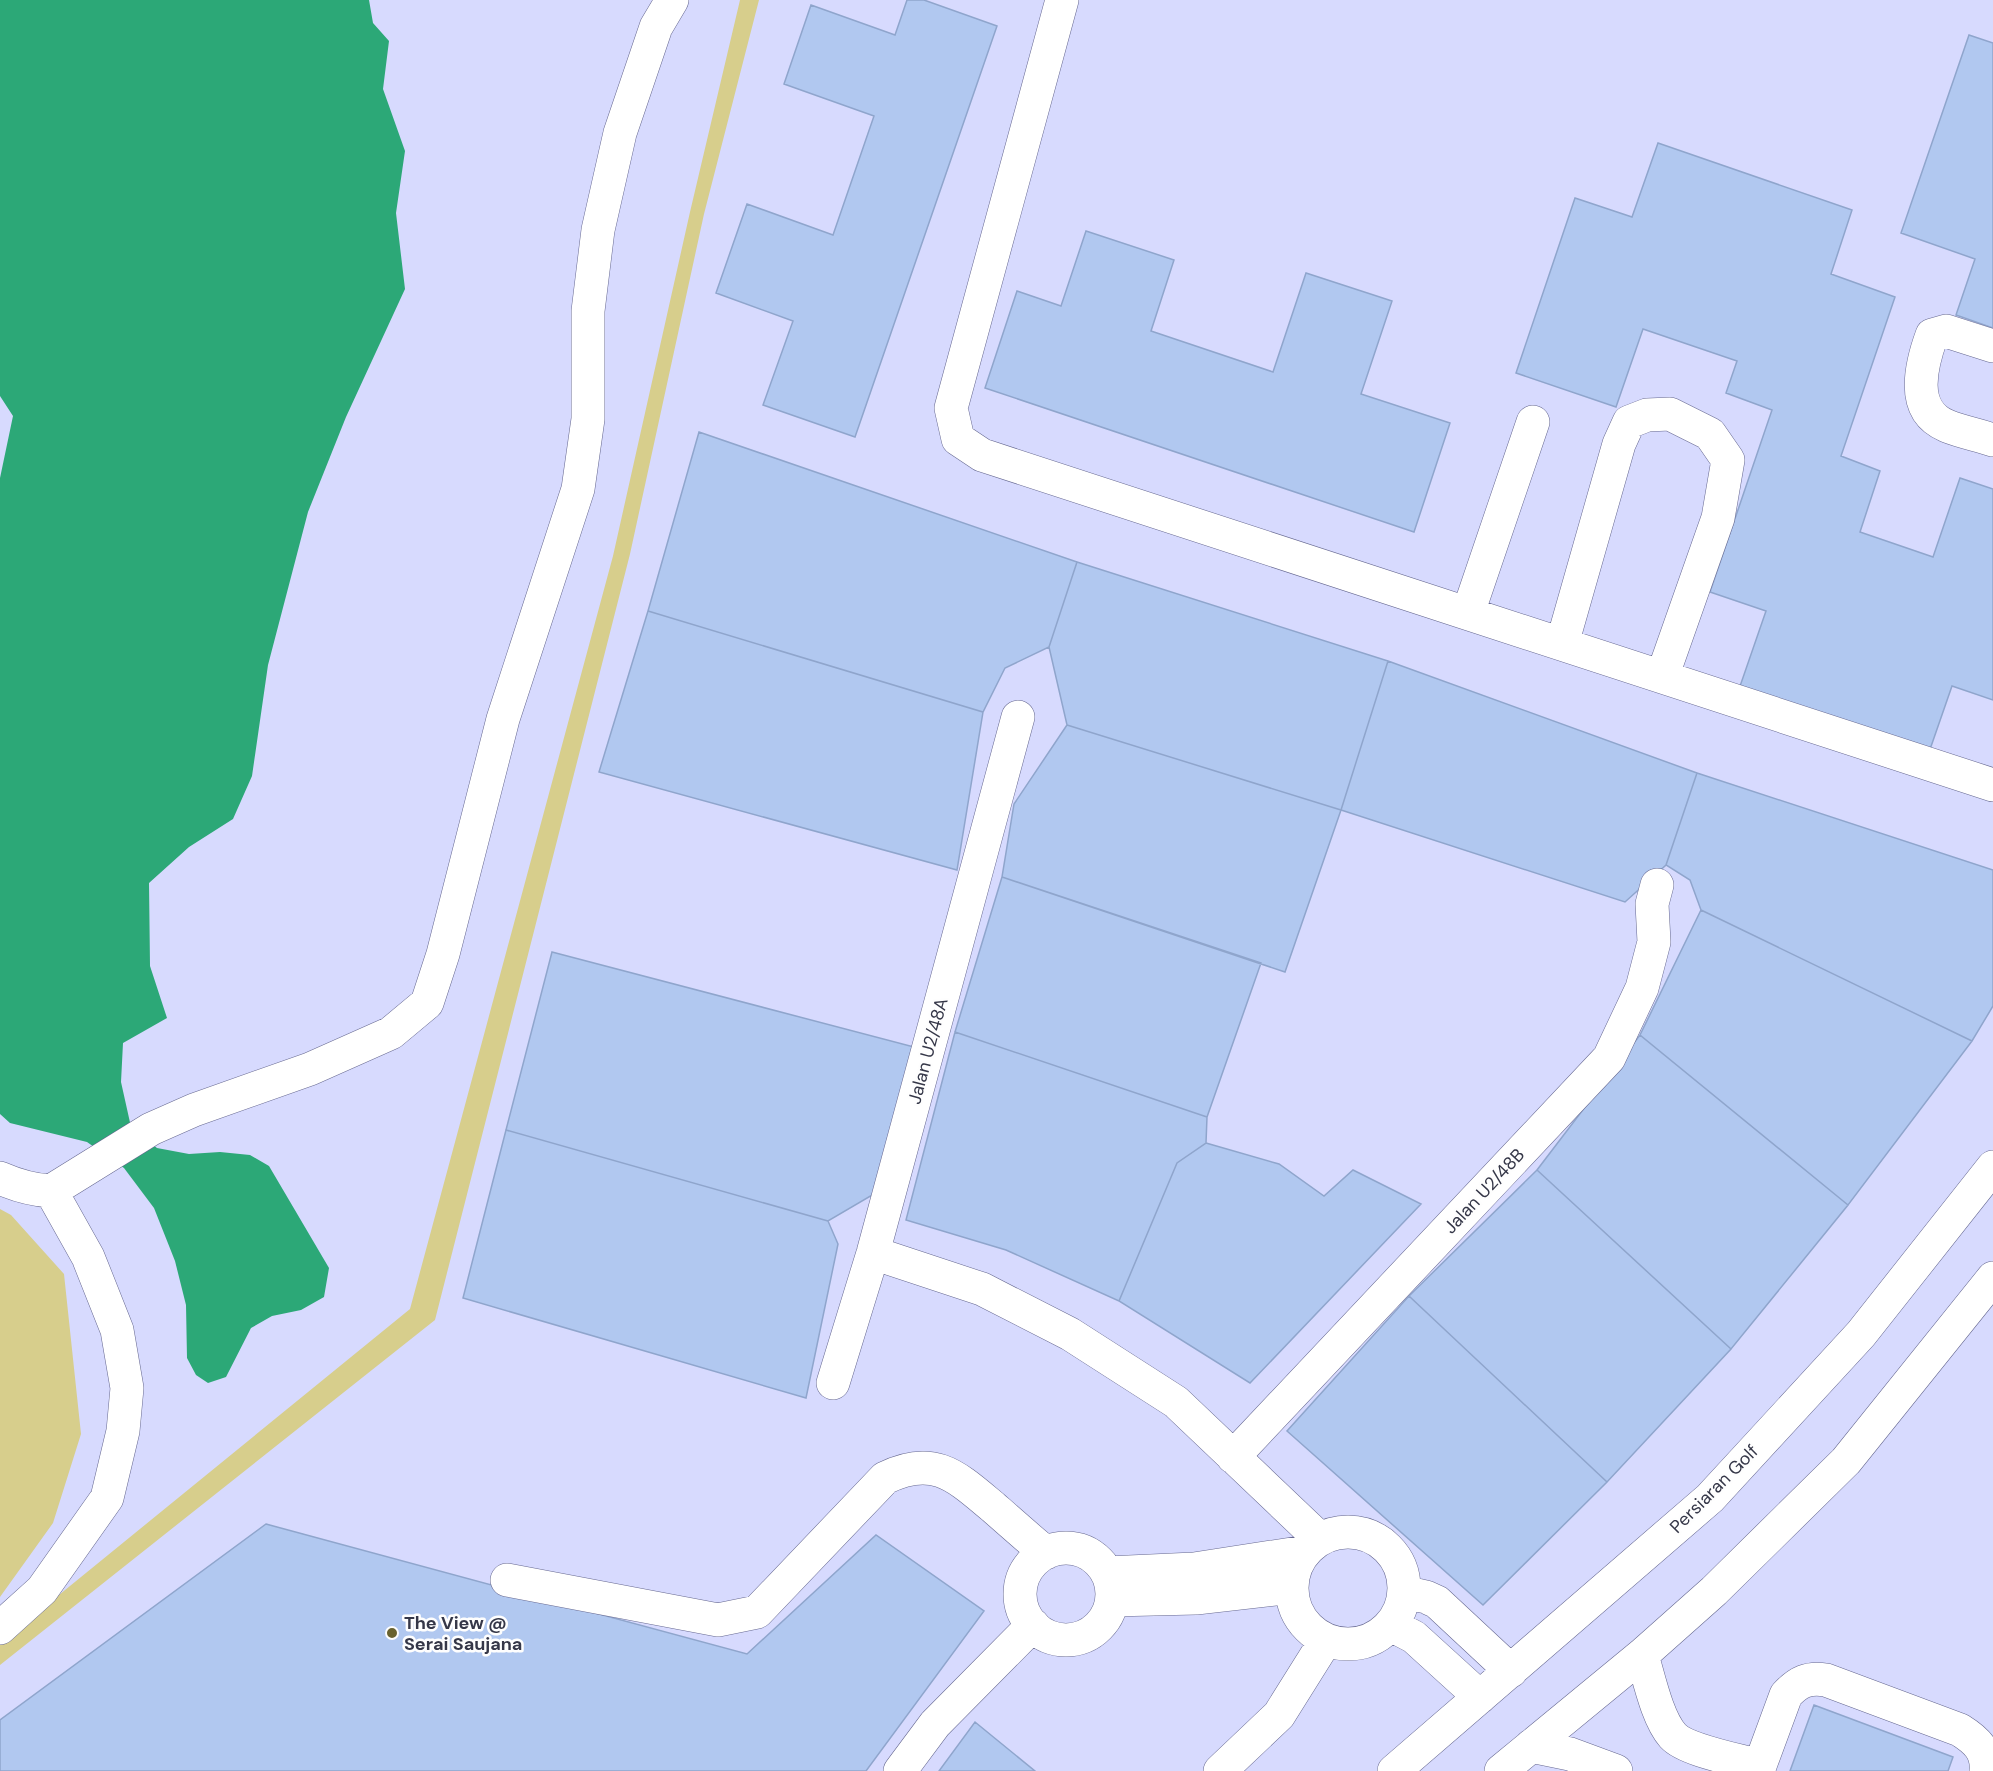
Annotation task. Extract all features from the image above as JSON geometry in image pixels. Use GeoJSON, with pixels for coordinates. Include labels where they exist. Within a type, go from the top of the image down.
{"type":"FeatureCollection","features":[{"type":"Feature","properties":{"kind":"street"},"geometry":{"type":"LineString","coordinates":[[0,1178],[37,1190],[51,1191],[151,1130],[194,1110],[309,1069],[391,1033],[427,1003],[443,954],[503,719],[578,489],[588,420],[588,311],[598,230],[620,133],[656,27],[672,0]]}},
{"type":"Feature","properties":{"kind":"street"},"geometry":{"type":"LineString","coordinates":[[1062,0],[951,408],[958,439],[982,455],[1993,785]]}},
{"type":"Feature","properties":{"kind":"street"},"geometry":{"type":"LineString","coordinates":[[1993,345],[1946,331],[1932,335],[1925,354],[1920,383],[1925,409],[1945,426],[1993,440]]}},
{"type":"Feature","properties":{"kind":"street"},"geometry":{"type":"LineString","coordinates":[[1562,645],[1619,444],[1629,422],[1647,415],[1670,414],[1710,434],[1728,460],[1718,518],[1662,677]]}},
{"type":"Feature","properties":{"kind":"street"},"geometry":{"type":"LineString","coordinates":[[1468,613],[1533,422]]}},
{"type":"Feature","properties":{"kind":"street","name":"Jalan U2/48A"},"geometry":{"type":"LineString","coordinates":[[833,1383],[873,1252],[1018,717]]}},
{"type":"Feature","properties":{"kind":"street","name":"Jalan U2/48B"},"geometry":{"type":"LineString","coordinates":[[1233,1457],[1609,1058],[1642,988],[1654,942],[1652,904],[1658,885]]}},
{"type":"Feature","properties":{"kind":"street","name":"Persiaran Golf"},"geometry":{"type":"LineString","coordinates":[[1394,1771],[1710,1498],[1861,1334],[1993,1167]]}},
{"type":"Feature","properties":{"kind":"street"},"geometry":{"type":"LineString","coordinates":[[0,1628],[42,1590],[107,1498],[123,1431],[127,1388],[117,1330],[88,1257],[51,1191]]}},
{"type":"Feature","properties":{"kind":"street"},"geometry":{"type":"LineString","coordinates":[[873,1252],[982,1289],[1070,1334],[1176,1402],[1233,1457],[1312,1545]]}},
{"type":"Feature","properties":{"kind":"street"},"geometry":{"type":"LineString","coordinates":[[1501,1771],[1642,1655],[1714,1591],[1846,1461],[1993,1278]]}},
{"type":"Feature","properties":{"kind":"street"},"geometry":{"type":"LineString","coordinates":[[507,1580],[718,1620],[756,1612],[885,1478],[902,1470],[923,1468],[941,1470],[960,1479],[1046,1553]]}},
{"type":"Feature","properties":{"kind":"street"},"geometry":{"type":"LineString","coordinates":[[1109,1586],[1312,1545],[1335,1533],[1353,1532],[1370,1536],[1385,1545],[1396,1559],[1403,1575],[1404,1592],[1400,1610],[1391,1625],[1377,1636],[1361,1643],[1343,1644],[1326,1640],[1312,1631],[1301,1619],[1294,1604],[1292,1587],[1296,1569],[1312,1545]]}},
{"type":"Feature","properties":{"kind":"street"},"geometry":{"type":"LineString","coordinates":[[1060,1548],[1074,1549],[1087,1553],[1098,1561],[1109,1586],[1108,1615],[1087,1635],[1073,1640],[1045,1635],[1025,1614],[1021,1600],[1026,1572],[1046,1553],[1060,1548]]}},
{"type":"Feature","properties":{"kind":"street"},"geometry":{"type":"LineString","coordinates":[[1109,1586],[1196,1598],[1292,1587]]}},
{"type":"Feature","properties":{"kind":"street"},"geometry":{"type":"LineString","coordinates":[[1404,1592],[1437,1602],[1511,1671]]}},
{"type":"Feature","properties":{"kind":"street"},"geometry":{"type":"LineString","coordinates":[[900,1771],[935,1724],[1034,1625]]}},
{"type":"Feature","properties":{"kind":"street"},"geometry":{"type":"LineString","coordinates":[[1391,1625],[1414,1637],[1480,1697]]}},
{"type":"Feature","properties":{"kind":"street"},"geometry":{"type":"LineString","coordinates":[[1220,1771],[1279,1715],[1326,1640]]}},
{"type":"Feature","properties":{"kind":"street"},"geometry":{"type":"LineString","coordinates":[[1642,1655],[1661,1715],[1674,1737],[1697,1749],[1759,1768],[1786,1695],[1803,1680],[1816,1678],[1960,1730],[1975,1739],[1983,1750],[1986,1771]]}},
{"type":"Feature","properties":{"kind":"street"},"geometry":{"type":"LineString","coordinates":[[1531,1746],[1570,1754],[1616,1771]]}},
{"type":"Feature","properties":{"kind":"shaded area"},"geometry":{"type":"Polygon","coordinates":[[[0,0],[369,0],[373,23],[389,41],[383,89],[405,151],[396,213],[405,289],[346,417],[308,512],[268,665],[252,776],[233,819],[189,847],[149,883],[150,966],[167,1018],[123,1043],[121,1082],[131,1127],[157,1148],[189,1154],[220,1152],[250,1155],[269,1166],[329,1268],[324,1297],[301,1310],[272,1316],[251,1328],[226,1377],[208,1383],[196,1375],[187,1358],[186,1305],[175,1261],[154,1208],[124,1168],[87,1142],[10,1123],[0,1114],[0,478],[13,416],[0,396],[0,0]]]}},
{"type":"Feature","properties":{"kind":"shaded area"},"geometry":{"type":"Polygon","coordinates":[[[740,0],[759,0],[704,214],[630,554],[435,1320],[0,1665],[0,1643],[410,1309],[613,556],[740,0]]]}},
{"type":"Feature","properties":{"kind":"shaded area"},"geometry":{"type":"Polygon","coordinates":[[[0,1209],[11,1215],[64,1274],[81,1434],[53,1523],[0,1597],[0,1209]]]}},
{"type":"Feature","properties":{"kind":"building"},"geometry":{"type":"Polygon","coordinates":[[[907,0],[924,0],[997,26],[855,437],[763,405],[793,321],[716,293],[747,204],[833,235],[874,116],[784,84],[811,5],[895,35],[907,0]]]}},
{"type":"Feature","properties":{"kind":"building"},"geometry":{"type":"Polygon","coordinates":[[[1969,35],[1993,43],[1993,328],[1956,315],[1975,259],[1901,233],[1969,35]]]}},
{"type":"Feature","properties":{"kind":"building"},"geometry":{"type":"Polygon","coordinates":[[[1658,143],[1852,210],[1831,274],[1895,297],[1841,456],[1880,471],[1860,532],[1933,557],[1960,478],[1993,489],[1993,700],[1952,686],[1927,758],[1738,692],[1766,611],[1710,592],[1772,410],[1726,393],[1737,361],[1643,329],[1616,407],[1516,373],[1575,198],[1632,217],[1658,143]]]}},
{"type":"Feature","properties":{"kind":"building"},"geometry":{"type":"Polygon","coordinates":[[[1086,231],[1174,260],[1151,331],[1273,372],[1306,273],[1392,301],[1361,394],[1450,423],[1414,532],[985,388],[1017,291],[1061,306],[1086,231]]]}},
{"type":"Feature","properties":{"kind":"building"},"geometry":{"type":"Polygon","coordinates":[[[699,432],[1077,562],[1049,647],[1005,668],[983,712],[648,611],[699,432]]]}},
{"type":"Feature","properties":{"kind":"building"},"geometry":{"type":"Polygon","coordinates":[[[1077,562],[1388,661],[1341,810],[1067,725],[1049,647],[1077,562]]]}},
{"type":"Feature","properties":{"kind":"building"},"geometry":{"type":"Polygon","coordinates":[[[648,611],[983,712],[957,870],[599,772],[648,611]]]}},
{"type":"Feature","properties":{"kind":"building"},"geometry":{"type":"Polygon","coordinates":[[[1388,661],[1697,773],[1666,865],[1625,902],[1341,810],[1388,661]]]}},
{"type":"Feature","properties":{"kind":"building"},"geometry":{"type":"Polygon","coordinates":[[[1067,725],[1341,810],[1285,972],[1002,877],[1014,804],[1067,725]]]}},
{"type":"Feature","properties":{"kind":"building"},"geometry":{"type":"Polygon","coordinates":[[[1697,773],[1993,870],[1993,1006],[1972,1041],[1701,910],[1690,880],[1666,865],[1697,773]]]}},
{"type":"Feature","properties":{"kind":"building"},"geometry":{"type":"Polygon","coordinates":[[[1002,877],[1261,963],[1207,1117],[955,1032],[1002,877]]]}},
{"type":"Feature","properties":{"kind":"building"},"geometry":{"type":"Polygon","coordinates":[[[1701,910],[1972,1041],[1848,1205],[1640,1035],[1701,910]]]}},
{"type":"Feature","properties":{"kind":"building"},"geometry":{"type":"Polygon","coordinates":[[[552,952],[914,1047],[874,1194],[828,1221],[506,1130],[552,952]]]}},
{"type":"Feature","properties":{"kind":"building"},"geometry":{"type":"Polygon","coordinates":[[[955,1032],[1207,1117],[1206,1143],[1177,1163],[1119,1301],[1006,1250],[906,1220],[955,1032]]]}},
{"type":"Feature","properties":{"kind":"building"},"geometry":{"type":"Polygon","coordinates":[[[1640,1035],[1848,1205],[1731,1349],[1537,1170],[1640,1035]]]}},
{"type":"Feature","properties":{"kind":"building"},"geometry":{"type":"Polygon","coordinates":[[[506,1130],[828,1221],[838,1244],[806,1398],[463,1298],[506,1130]]]}},
{"type":"Feature","properties":{"kind":"building"},"geometry":{"type":"Polygon","coordinates":[[[1206,1143],[1279,1164],[1324,1196],[1353,1170],[1421,1204],[1250,1383],[1119,1301],[1177,1163],[1206,1143]]]}},
{"type":"Feature","properties":{"kind":"building"},"geometry":{"type":"Polygon","coordinates":[[[1537,1170],[1731,1349],[1607,1482],[1409,1296],[1537,1170]]]}},
{"type":"Feature","properties":{"kind":"building"},"geometry":{"type":"Polygon","coordinates":[[[1409,1296],[1607,1482],[1483,1605],[1287,1431],[1409,1296]]]}},
{"type":"Feature","properties":{"kind":"building","name":"The View @ Serai Saujana"},"geometry":{"type":"Polygon","coordinates":[[[266,1524],[747,1654],[876,1535],[984,1611],[866,1771],[0,1771],[0,1720],[266,1524]]]}},
{"type":"Feature","properties":{"kind":"building"},"geometry":{"type":"Polygon","coordinates":[[[1814,1705],[1953,1757],[1948,1771],[1790,1771],[1814,1705]]]}},
{"type":"Feature","properties":{"kind":"building"},"geometry":{"type":"Polygon","coordinates":[[[975,1722],[1035,1771],[939,1771],[975,1722]]]}},
{"type":"Feature","properties":{"kind":"place","name":"The View @ Serai Saujana"},"geometry":{"type":"Point","coordinates":[392,1633]}}]}
